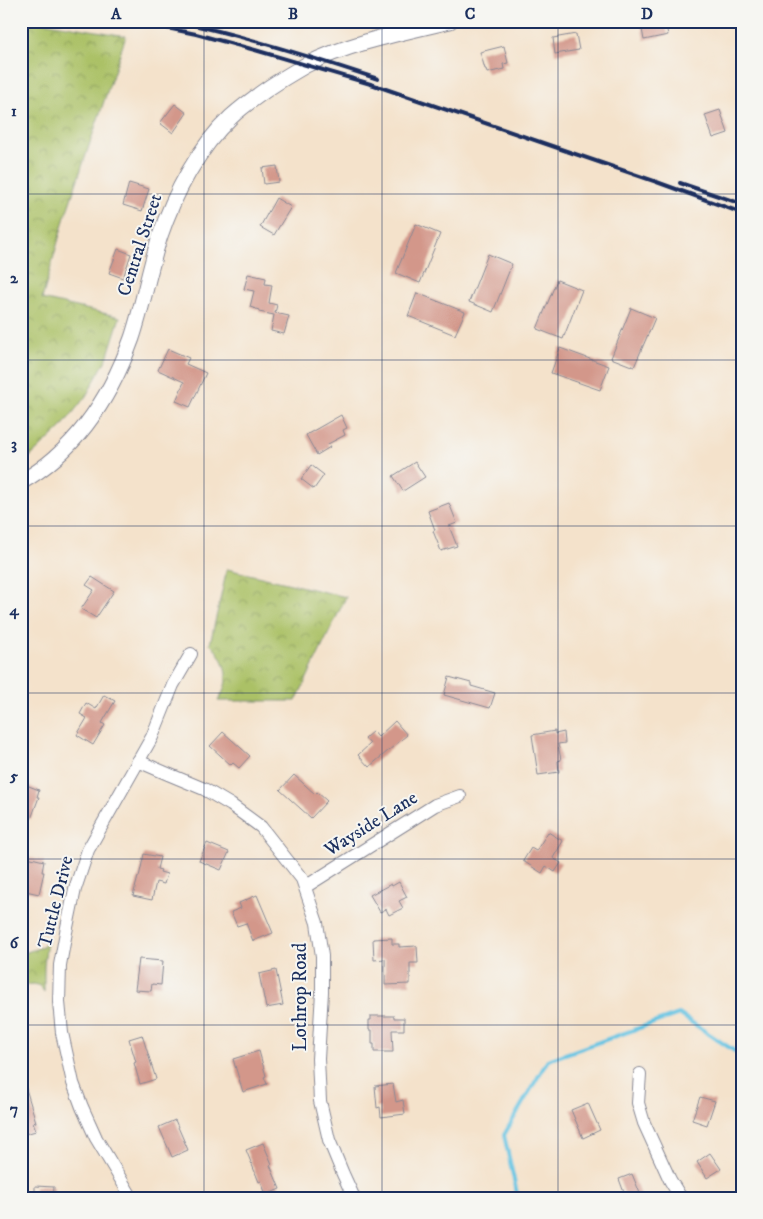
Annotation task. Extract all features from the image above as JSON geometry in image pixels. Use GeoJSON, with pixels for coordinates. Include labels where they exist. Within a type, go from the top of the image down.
{"type":"FeatureCollection","features":[{"type":"Feature","properties":{"kind":"street","name":"Central Street"},"geometry":{"type":"LineString","coordinates":[[21,482],[48,464],[67,447],[103,402],[117,376],[132,337],[160,236],[182,183],[209,142],[231,117],[257,96],[306,65],[347,48],[417,25],[450,21]]}},
{"type":"Feature","properties":{"kind":"street","name":"Tuttle Drive"},"geometry":{"type":"LineString","coordinates":[[132,1198],[96,1138],[73,1083],[62,1033],[59,1002],[60,965],[75,888],[88,850],[152,736],[173,685],[190,654]]}},
{"type":"Feature","properties":{"kind":"street","name":"Lothrop Road"},"geometry":{"type":"LineString","coordinates":[[138,761],[204,789],[239,810],[261,827],[302,879],[317,923],[322,956],[318,1059],[320,1101],[329,1140],[354,1198]]}},
{"type":"Feature","properties":{"kind":"street","name":"Wayside Lane"},"geometry":{"type":"LineString","coordinates":[[305,887],[435,805],[460,796]]}},
{"type":"Feature","properties":{"kind":"street"},"geometry":{"type":"LineString","coordinates":[[640,1074],[638,1103],[644,1123],[667,1174],[681,1198]]}},
{"type":"Feature","properties":{"kind":"green space"},"geometry":{"type":"Polygon","coordinates":[[[21,21],[37,21],[126,36],[64,220],[42,299],[120,317],[107,358],[86,396],[61,428],[31,456],[21,462],[21,21]]]}},
{"type":"Feature","properties":{"kind":"green space"},"geometry":{"type":"Polygon","coordinates":[[[227,569],[346,597],[296,701],[218,701],[226,683],[226,676],[224,664],[210,644],[227,569]]]}},
{"type":"Feature","properties":{"kind":"green space"},"geometry":{"type":"Polygon","coordinates":[[[47,940],[44,992],[40,986],[34,984],[21,987],[21,954],[42,947],[47,940]]]}},
{"type":"Feature","properties":{"kind":"building"},"geometry":{"type":"Polygon","coordinates":[[[665,21],[668,35],[644,40],[641,24],[665,21]]]}},
{"type":"Feature","properties":{"kind":"building"},"geometry":{"type":"Polygon","coordinates":[[[576,34],[579,50],[555,54],[553,38],[576,34]]]}},
{"type":"Feature","properties":{"kind":"building"},"geometry":{"type":"Polygon","coordinates":[[[504,46],[508,63],[503,64],[504,69],[487,73],[480,52],[504,46]]]}},
{"type":"Feature","properties":{"kind":"building"},"geometry":{"type":"Polygon","coordinates":[[[175,104],[187,113],[173,133],[160,123],[175,104]]]}},
{"type":"Feature","properties":{"kind":"building"},"geometry":{"type":"Polygon","coordinates":[[[720,110],[728,133],[713,138],[705,115],[720,110]]]}},
{"type":"Feature","properties":{"kind":"building"},"geometry":{"type":"Polygon","coordinates":[[[277,166],[279,182],[264,184],[262,168],[277,166]]]}},
{"type":"Feature","properties":{"kind":"building"},"geometry":{"type":"Polygon","coordinates":[[[129,183],[149,189],[142,211],[123,205],[129,183]]]}},
{"type":"Feature","properties":{"kind":"building"},"geometry":{"type":"Polygon","coordinates":[[[276,198],[291,207],[274,235],[260,227],[276,198]]]}},
{"type":"Feature","properties":{"kind":"building"},"geometry":{"type":"Polygon","coordinates":[[[416,224],[440,234],[420,283],[396,273],[416,224]]]}},
{"type":"Feature","properties":{"kind":"building"},"geometry":{"type":"Polygon","coordinates":[[[118,249],[131,254],[123,278],[109,273],[118,249]]]}},
{"type":"Feature","properties":{"kind":"building"},"geometry":{"type":"Polygon","coordinates":[[[488,254],[512,264],[493,312],[469,302],[488,254]]]}},
{"type":"Feature","properties":{"kind":"building"},"geometry":{"type":"Polygon","coordinates":[[[248,274],[266,278],[265,284],[272,285],[269,303],[277,305],[275,313],[289,316],[284,334],[271,331],[274,315],[259,312],[259,310],[250,307],[254,291],[244,289],[248,274]]]}},
{"type":"Feature","properties":{"kind":"building"},"geometry":{"type":"Polygon","coordinates":[[[557,280],[582,290],[563,339],[537,329],[557,280]]]}},
{"type":"Feature","properties":{"kind":"building"},"geometry":{"type":"Polygon","coordinates":[[[417,293],[465,312],[455,335],[408,316],[417,293]]]}},
{"type":"Feature","properties":{"kind":"building"},"geometry":{"type":"Polygon","coordinates":[[[631,308],[655,318],[634,367],[611,358],[631,308]]]}},
{"type":"Feature","properties":{"kind":"building"},"geometry":{"type":"Polygon","coordinates":[[[560,348],[609,366],[600,390],[551,373],[560,348]]]}},
{"type":"Feature","properties":{"kind":"building"},"geometry":{"type":"Polygon","coordinates":[[[168,349],[189,358],[186,364],[206,373],[190,407],[176,401],[184,382],[158,370],[168,349]]]}},
{"type":"Feature","properties":{"kind":"building"},"geometry":{"type":"Polygon","coordinates":[[[341,415],[347,428],[343,430],[345,435],[328,444],[330,447],[317,455],[306,435],[341,415]]]}},
{"type":"Feature","properties":{"kind":"building"},"geometry":{"type":"Polygon","coordinates":[[[415,462],[425,477],[403,491],[393,476],[415,462]]]}},
{"type":"Feature","properties":{"kind":"building"},"geometry":{"type":"Polygon","coordinates":[[[311,465],[324,475],[314,489],[301,479],[311,465]]]}},
{"type":"Feature","properties":{"kind":"building"},"geometry":{"type":"Polygon","coordinates":[[[449,503],[457,523],[449,526],[457,546],[441,551],[428,511],[449,503]]]}},
{"type":"Feature","properties":{"kind":"building"},"geometry":{"type":"Polygon","coordinates":[[[92,577],[114,591],[96,618],[81,609],[94,590],[86,585],[92,577]]]}},
{"type":"Feature","properties":{"kind":"building"},"geometry":{"type":"Polygon","coordinates":[[[449,677],[471,683],[471,686],[495,693],[490,708],[444,695],[449,677]]]}},
{"type":"Feature","properties":{"kind":"building"},"geometry":{"type":"Polygon","coordinates":[[[104,695],[115,701],[102,723],[105,725],[93,745],[77,735],[87,718],[80,714],[86,703],[96,709],[104,695]]]}},
{"type":"Feature","properties":{"kind":"building"},"geometry":{"type":"Polygon","coordinates":[[[395,721],[407,735],[369,767],[358,755],[370,744],[365,738],[373,731],[378,737],[395,721]]]}},
{"type":"Feature","properties":{"kind":"building"},"geometry":{"type":"Polygon","coordinates":[[[555,731],[555,734],[564,732],[565,743],[558,744],[561,760],[558,761],[559,772],[538,775],[532,735],[555,731]]]}},
{"type":"Feature","properties":{"kind":"building"},"geometry":{"type":"Polygon","coordinates":[[[223,732],[250,756],[239,768],[233,763],[231,765],[210,746],[223,732]]]}},
{"type":"Feature","properties":{"kind":"building"},"geometry":{"type":"Polygon","coordinates":[[[294,775],[315,794],[317,792],[327,801],[311,818],[280,790],[294,775]]]}},
{"type":"Feature","properties":{"kind":"building"},"geometry":{"type":"Polygon","coordinates":[[[21,783],[39,790],[37,797],[39,797],[31,819],[21,816],[21,783]]]}},
{"type":"Feature","properties":{"kind":"building"},"geometry":{"type":"Polygon","coordinates":[[[548,832],[563,841],[553,858],[561,863],[555,872],[546,866],[542,873],[523,861],[531,848],[536,851],[548,832]]]}},
{"type":"Feature","properties":{"kind":"building"},"geometry":{"type":"Polygon","coordinates":[[[207,843],[229,852],[221,870],[199,861],[207,843]]]}},
{"type":"Feature","properties":{"kind":"building"},"geometry":{"type":"Polygon","coordinates":[[[144,854],[160,857],[157,869],[167,874],[164,884],[156,882],[152,900],[133,896],[144,854]]]}},
{"type":"Feature","properties":{"kind":"building"},"geometry":{"type":"Polygon","coordinates":[[[27,857],[44,861],[42,872],[44,872],[39,894],[21,890],[27,857]]]}},
{"type":"Feature","properties":{"kind":"building"},"geometry":{"type":"Polygon","coordinates":[[[399,882],[407,897],[399,901],[403,908],[389,915],[386,909],[380,912],[370,895],[399,882]]]}},
{"type":"Feature","properties":{"kind":"building"},"geometry":{"type":"Polygon","coordinates":[[[257,895],[273,933],[253,941],[246,923],[237,926],[231,912],[241,908],[239,903],[257,895]]]}},
{"type":"Feature","properties":{"kind":"building"},"geometry":{"type":"Polygon","coordinates":[[[392,938],[392,944],[399,944],[399,947],[417,946],[418,963],[410,963],[410,984],[385,985],[385,959],[374,960],[373,939],[392,938]]]}},
{"type":"Feature","properties":{"kind":"building"},"geometry":{"type":"Polygon","coordinates":[[[139,959],[163,961],[161,985],[152,984],[151,991],[135,990],[139,959]]]}},
{"type":"Feature","properties":{"kind":"building"},"geometry":{"type":"Polygon","coordinates":[[[276,970],[283,1005],[266,1008],[259,974],[276,970]]]}},
{"type":"Feature","properties":{"kind":"building"},"geometry":{"type":"Polygon","coordinates":[[[371,1016],[404,1018],[404,1030],[392,1030],[393,1052],[374,1052],[372,1030],[369,1030],[371,1016]]]}},
{"type":"Feature","properties":{"kind":"building"},"geometry":{"type":"Polygon","coordinates":[[[142,1035],[156,1079],[140,1084],[129,1039],[142,1035]]]}},
{"type":"Feature","properties":{"kind":"building"},"geometry":{"type":"Polygon","coordinates":[[[259,1051],[267,1084],[243,1092],[233,1059],[259,1051]]]}},
{"type":"Feature","properties":{"kind":"building"},"geometry":{"type":"Polygon","coordinates":[[[24,1082],[36,1122],[33,1123],[36,1131],[21,1135],[21,1083],[24,1082]]]}},
{"type":"Feature","properties":{"kind":"building"},"geometry":{"type":"Polygon","coordinates":[[[393,1084],[396,1102],[403,1100],[405,1114],[381,1117],[380,1107],[377,1108],[375,1086],[393,1084]]]}},
{"type":"Feature","properties":{"kind":"building"},"geometry":{"type":"Polygon","coordinates":[[[700,1097],[715,1101],[707,1125],[692,1120],[700,1097]]]}},
{"type":"Feature","properties":{"kind":"building"},"geometry":{"type":"Polygon","coordinates":[[[588,1103],[600,1130],[583,1138],[571,1110],[588,1103]]]}},
{"type":"Feature","properties":{"kind":"building"},"geometry":{"type":"Polygon","coordinates":[[[175,1120],[188,1150],[172,1157],[159,1127],[175,1120]]]}},
{"type":"Feature","properties":{"kind":"building"},"geometry":{"type":"Polygon","coordinates":[[[263,1143],[280,1189],[266,1195],[246,1150],[263,1143]]]}},
{"type":"Feature","properties":{"kind":"building"},"geometry":{"type":"Polygon","coordinates":[[[710,1153],[721,1169],[707,1178],[697,1162],[710,1153]]]}},
{"type":"Feature","properties":{"kind":"building"},"geometry":{"type":"Polygon","coordinates":[[[632,1174],[642,1198],[626,1198],[619,1179],[632,1174]]]}},
{"type":"Feature","properties":{"kind":"building"},"geometry":{"type":"Polygon","coordinates":[[[35,1186],[54,1187],[53,1198],[35,1198],[35,1186]]]}},
{"type":"Feature","properties":{"kind":"waterway"},"geometry":{"type":"LineString","coordinates":[[518,1198],[504,1135],[548,1060],[679,1014],[742,1056]]}},
{"type":"Feature","properties":{"kind":"railway"},"geometry":{"type":"LineString","coordinates":[[133,21],[196,34],[374,85],[742,213]]}},
{"type":"Feature","properties":{"kind":"railway"},"geometry":{"type":"LineString","coordinates":[[176,21],[278,47],[378,79]]}},
{"type":"Feature","properties":{"kind":"railway"},"geometry":{"type":"LineString","coordinates":[[680,183],[742,204]]}}]}
